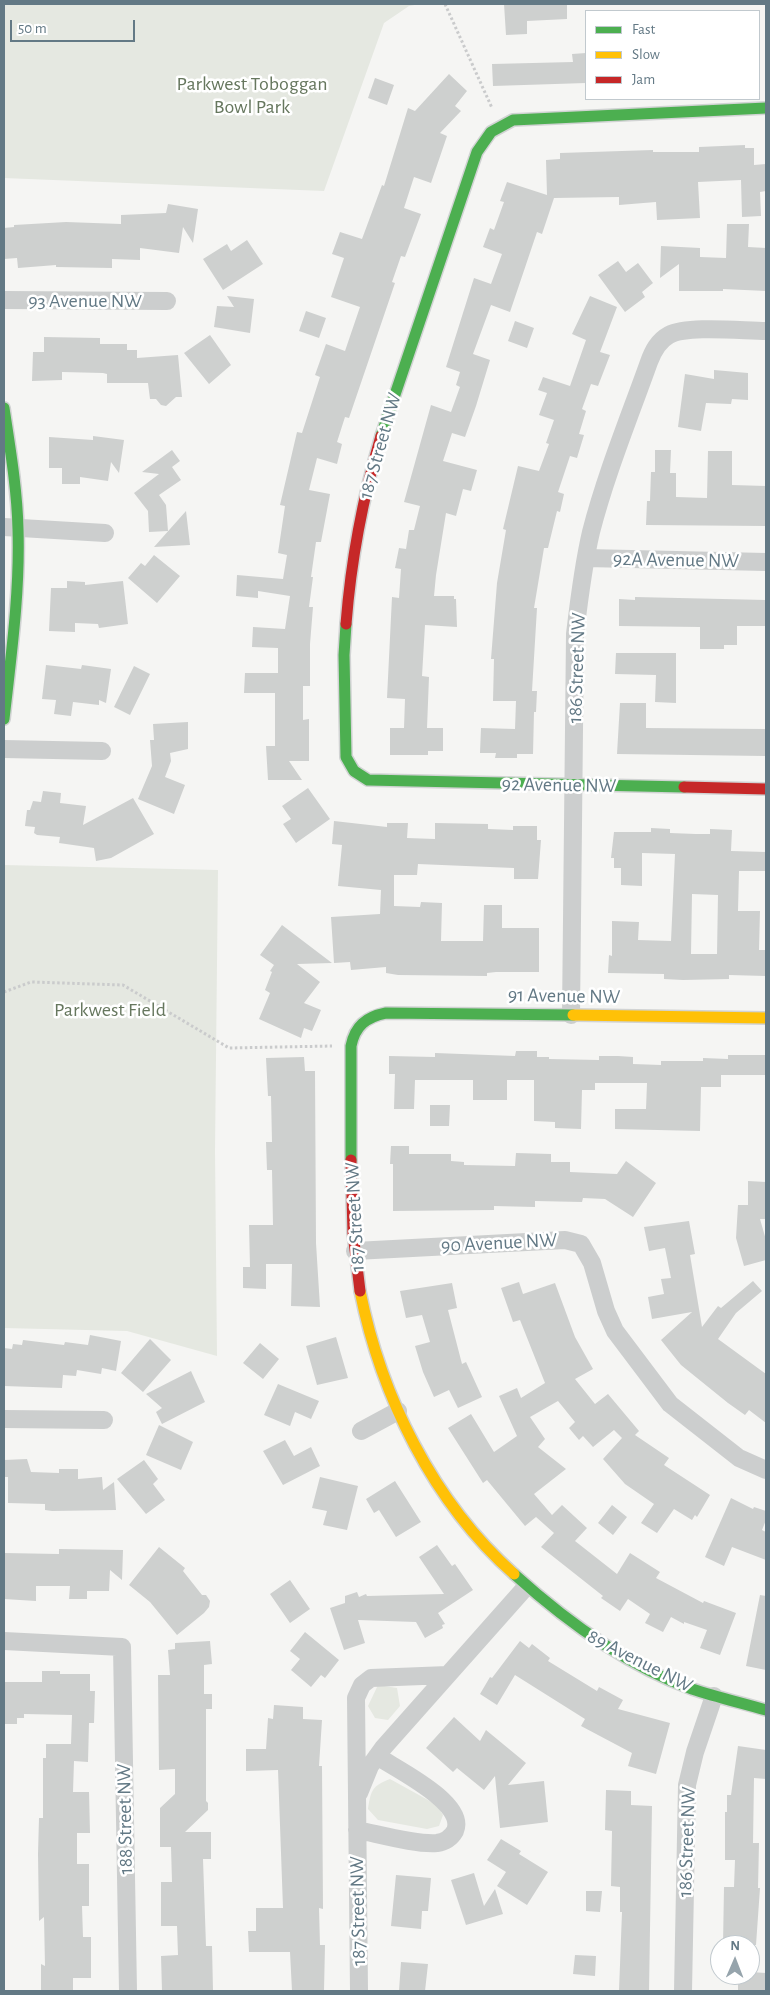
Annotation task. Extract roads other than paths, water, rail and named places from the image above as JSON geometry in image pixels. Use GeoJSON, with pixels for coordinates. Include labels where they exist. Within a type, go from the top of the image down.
{"type":"FeatureCollection","features":[{"type":"Feature","properties":{"kind":"street","name":"187 Street NW"},"geometry":{"type":"LineString","coordinates":[[354,771],[346,757],[344,748],[344,655],[349,588],[365,492],[389,410],[477,152],[487,135],[499,125],[518,119],[766,108]]}},
{"type":"Feature","properties":{"kind":"street","name":"93 Avenue NW"},"geometry":{"type":"LineString","coordinates":[[4,300],[166,301]]}},
{"type":"Feature","properties":{"kind":"street","name":"186 Street NW"},"geometry":{"type":"LineString","coordinates":[[571,1015],[575,785],[575,634],[586,558],[605,484],[652,353],[665,338],[678,331],[687,330],[766,331]]}},
{"type":"Feature","properties":{"kind":"street"},"geometry":{"type":"LineString","coordinates":[[4,408],[14,471],[11,528],[14,626],[4,718]]}},
{"type":"Feature","properties":{"kind":"street"},"geometry":{"type":"LineString","coordinates":[[11,528],[105,533]]}},
{"type":"Feature","properties":{"kind":"street","name":"92A Avenue NW"},"geometry":{"type":"LineString","coordinates":[[586,558],[766,562]]}},
{"type":"Feature","properties":{"kind":"street"},"geometry":{"type":"LineString","coordinates":[[4,749],[102,751]]}},
{"type":"Feature","properties":{"kind":"street","name":"92 Avenue NW"},"geometry":{"type":"LineString","coordinates":[[354,771],[368,780],[378,781],[766,789]]}},
{"type":"Feature","properties":{"kind":"street","name":"91 Avenue NW"},"geometry":{"type":"LineString","coordinates":[[363,1020],[386,1013],[766,1018]]}},
{"type":"Feature","properties":{"kind":"street","name":"187 Street NW"},"geometry":{"type":"LineString","coordinates":[[356,1801],[376,1756],[525,1588],[503,1567],[460,1515],[428,1468],[398,1411],[372,1344],[360,1292],[355,1251],[351,1046],[353,1032],[363,1020]]}},
{"type":"Feature","properties":{"kind":"street","name":"90 Avenue NW"},"geometry":{"type":"LineString","coordinates":[[355,1251],[565,1240],[581,1244],[592,1263],[599,1292],[615,1331],[670,1404],[739,1458],[766,1470]]}},
{"type":"Feature","properties":{"kind":"street"},"geometry":{"type":"LineString","coordinates":[[361,1431],[398,1411]]}},
{"type":"Feature","properties":{"kind":"street"},"geometry":{"type":"LineString","coordinates":[[4,1419],[104,1420]]}},
{"type":"Feature","properties":{"kind":"street","name":"89 Avenue NW"},"geometry":{"type":"LineString","coordinates":[[525,1588],[559,1616],[606,1647],[661,1675],[714,1696],[766,1710]]}},
{"type":"Feature","properties":{"kind":"street","name":"188 Street NW"},"geometry":{"type":"LineString","coordinates":[[4,1641],[122,1647],[128,1991]]}},
{"type":"Feature","properties":{"kind":"street","name":"187 Street NW"},"geometry":{"type":"LineString","coordinates":[[359,1991],[355,1706],[362,1685],[366,1681],[379,1677],[448,1675]]}},
{"type":"Feature","properties":{"kind":"street","name":"186 Street NW"},"geometry":{"type":"LineString","coordinates":[[683,1991],[687,1785],[695,1752],[714,1696]]}},
{"type":"Feature","properties":{"kind":"street","name":"187 Street NW"},"geometry":{"type":"LineString","coordinates":[[357,1830],[437,1843],[450,1838],[456,1826],[456,1816],[447,1802],[376,1756]]}},
{"type":"Feature","properties":{"kind":"park label","name":"Parkwest Toboggan Bowl Park"},"geometry":{"type":"Point","coordinates":[252,96]}},
{"type":"Feature","properties":{"kind":"park label","name":"Parkwest Field"},"geometry":{"type":"Point","coordinates":[110,1010]}}]}
